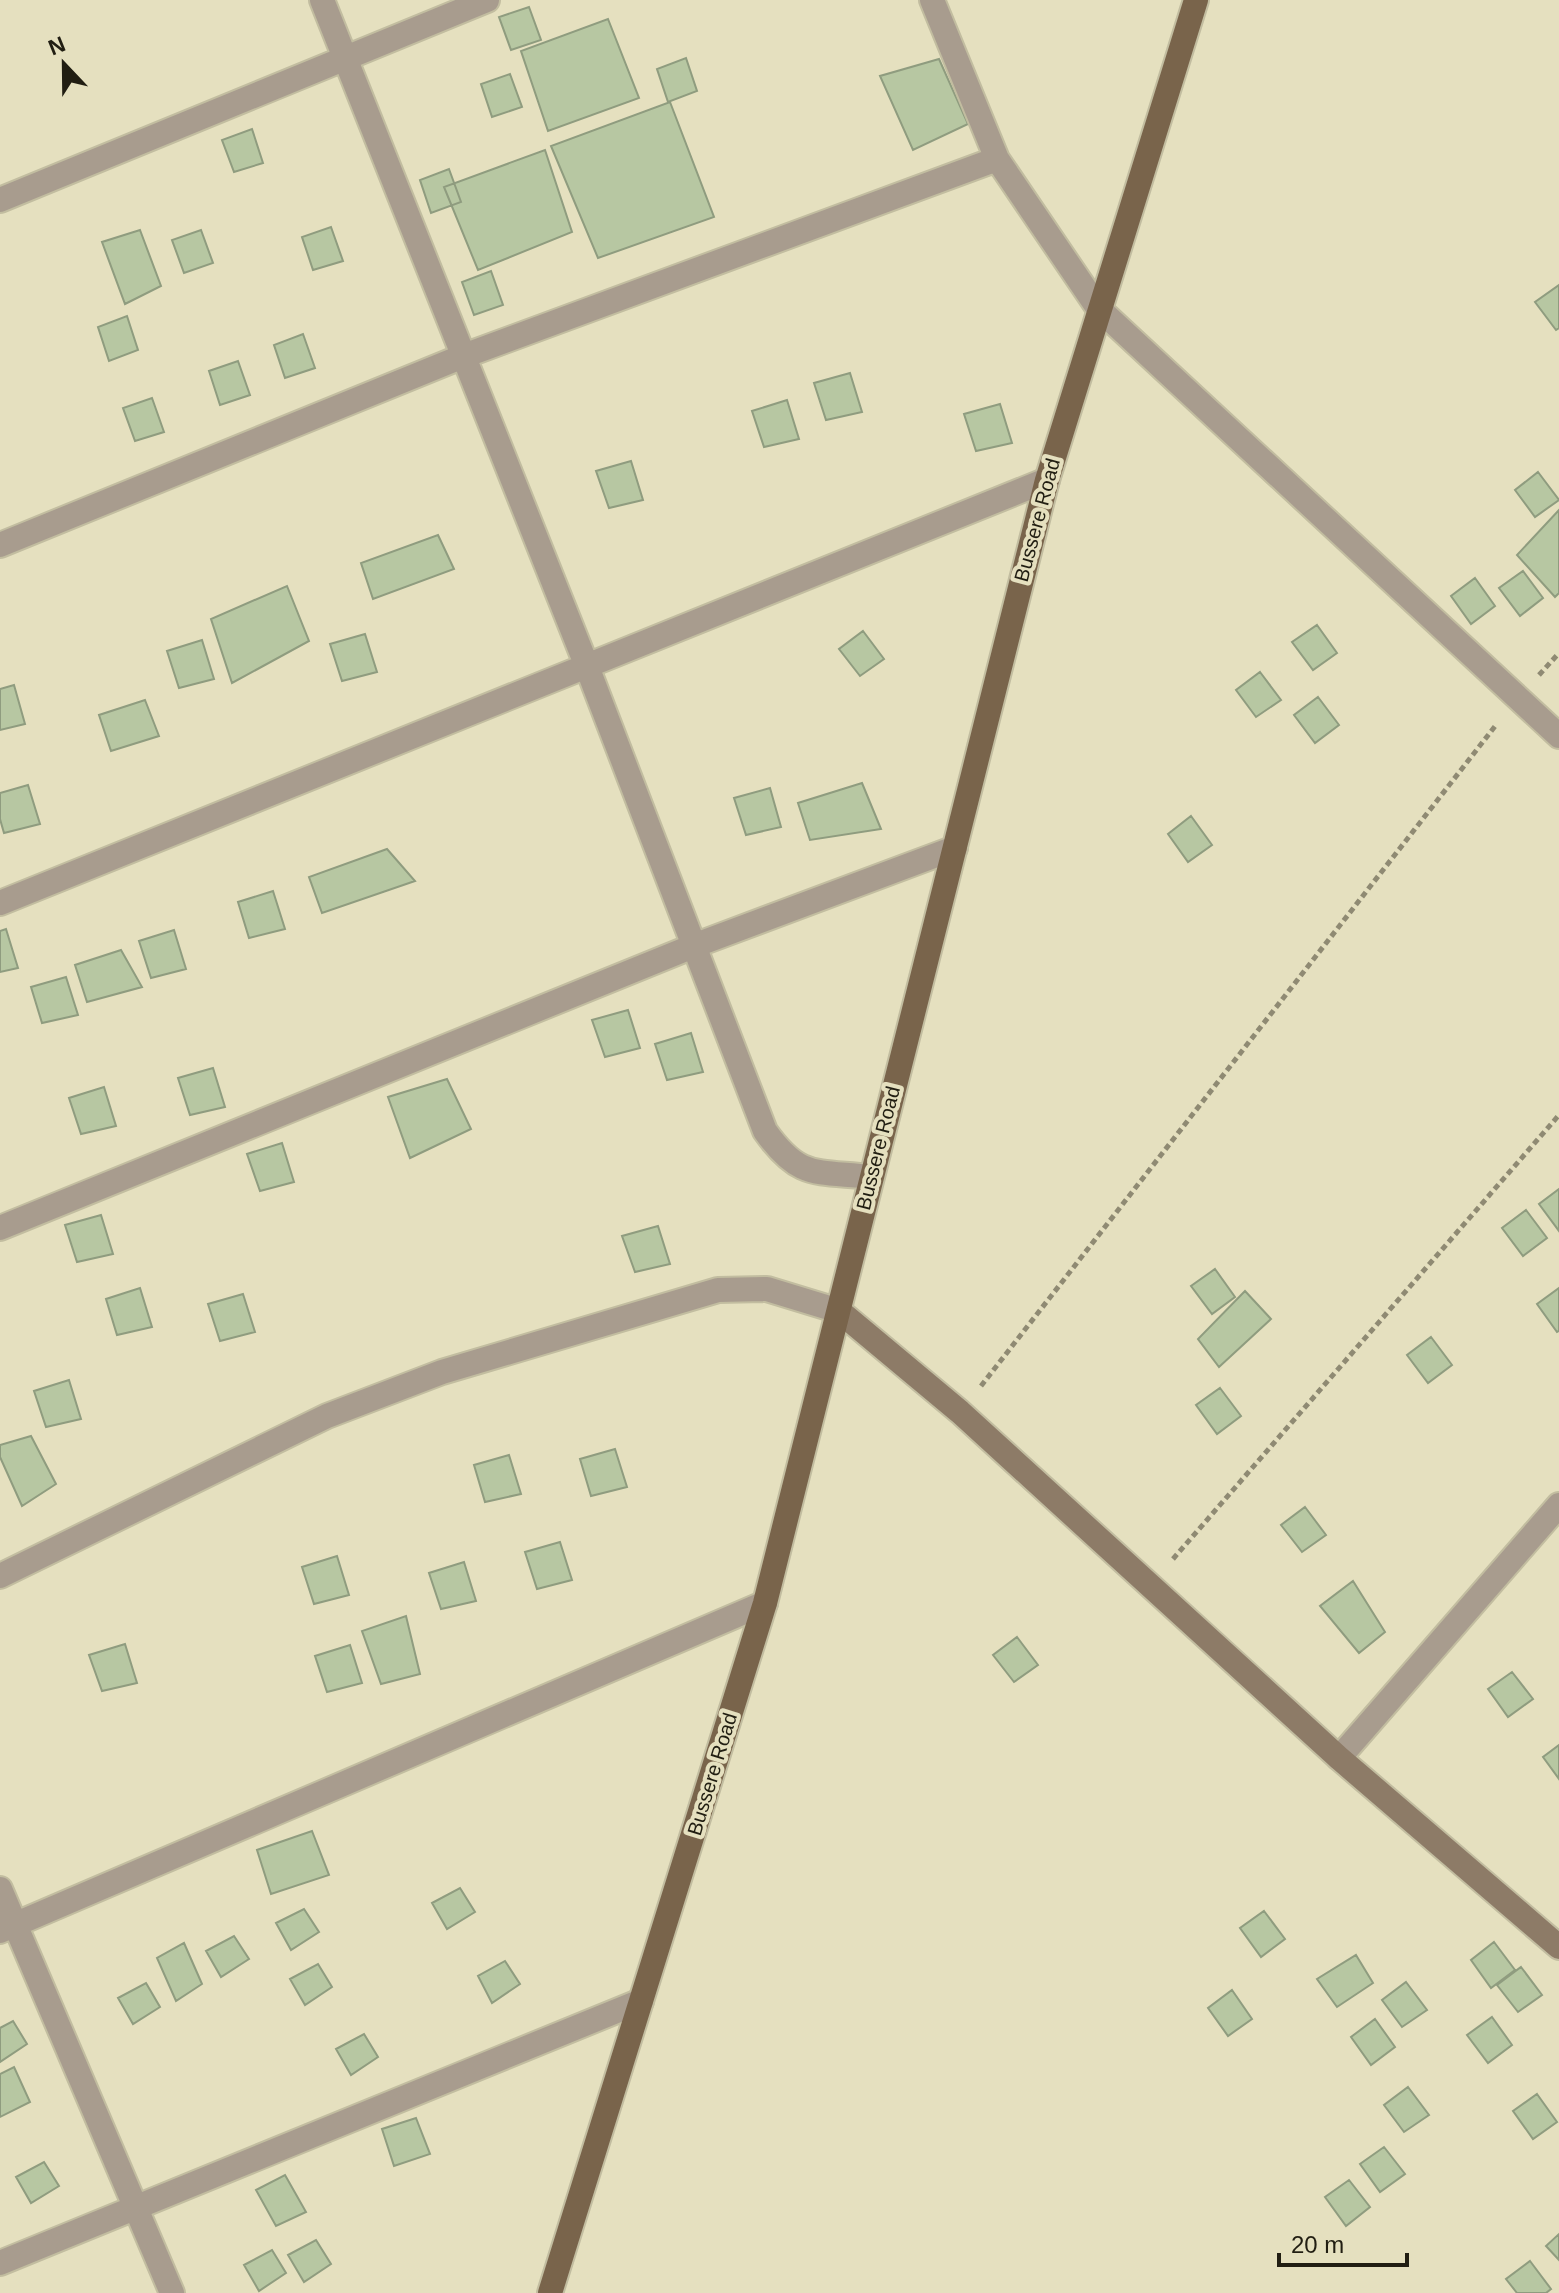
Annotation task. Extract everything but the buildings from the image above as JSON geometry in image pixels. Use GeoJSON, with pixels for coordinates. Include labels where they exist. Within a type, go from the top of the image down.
{"type":"FeatureCollection","features":[{"type":"Feature","properties":{"kind":"main road","name":"Bussere Road"},"geometry":{"type":"LineString","coordinates":[[550,2293],[765,1603],[1047,480],[1196,0]]}},
{"type":"Feature","properties":{"kind":"street"},"geometry":{"type":"LineString","coordinates":[[322,0],[461,357],[586,664],[765,1131],[784,1158],[802,1170],[870,1177]]}},
{"type":"Feature","properties":{"kind":"street"},"geometry":{"type":"LineString","coordinates":[[0,200],[487,0]]}},
{"type":"Feature","properties":{"kind":"street"},"geometry":{"type":"LineString","coordinates":[[932,0],[997,159],[1098,308],[1559,736]]}},
{"type":"Feature","properties":{"kind":"street"},"geometry":{"type":"LineString","coordinates":[[0,545],[461,357],[997,159]]}},
{"type":"Feature","properties":{"kind":"street"},"geometry":{"type":"LineString","coordinates":[[0,903],[1047,480]]}},
{"type":"Feature","properties":{"kind":"street"},"geometry":{"type":"LineString","coordinates":[[0,1228],[696,945],[955,848]]}},
{"type":"Feature","properties":{"kind":"street"},"geometry":{"type":"LineString","coordinates":[[0,1576],[327,1416],[442,1372],[718,1290],[767,1289],[839,1311],[960,1412],[1339,1758],[1559,1947]]}},
{"type":"Feature","properties":{"kind":"street"},"geometry":{"type":"LineString","coordinates":[[1339,1758],[1559,1505]]}},
{"type":"Feature","properties":{"kind":"street"},"geometry":{"type":"LineString","coordinates":[[8,1928],[765,1603]]}},
{"type":"Feature","properties":{"kind":"street"},"geometry":{"type":"LineString","coordinates":[[0,1889],[8,1928],[137,2204],[172,2293]]}},
{"type":"Feature","properties":{"kind":"street"},"geometry":{"type":"LineString","coordinates":[[0,2263],[137,2204],[641,2001]]}},
{"type":"Feature","properties":{"kind":"path"},"geometry":{"type":"LineString","coordinates":[[960,1412],[1517,699],[1559,653]]}},
{"type":"Feature","properties":{"kind":"path"},"geometry":{"type":"LineString","coordinates":[[1151,1584],[1559,1115]]}}]}
